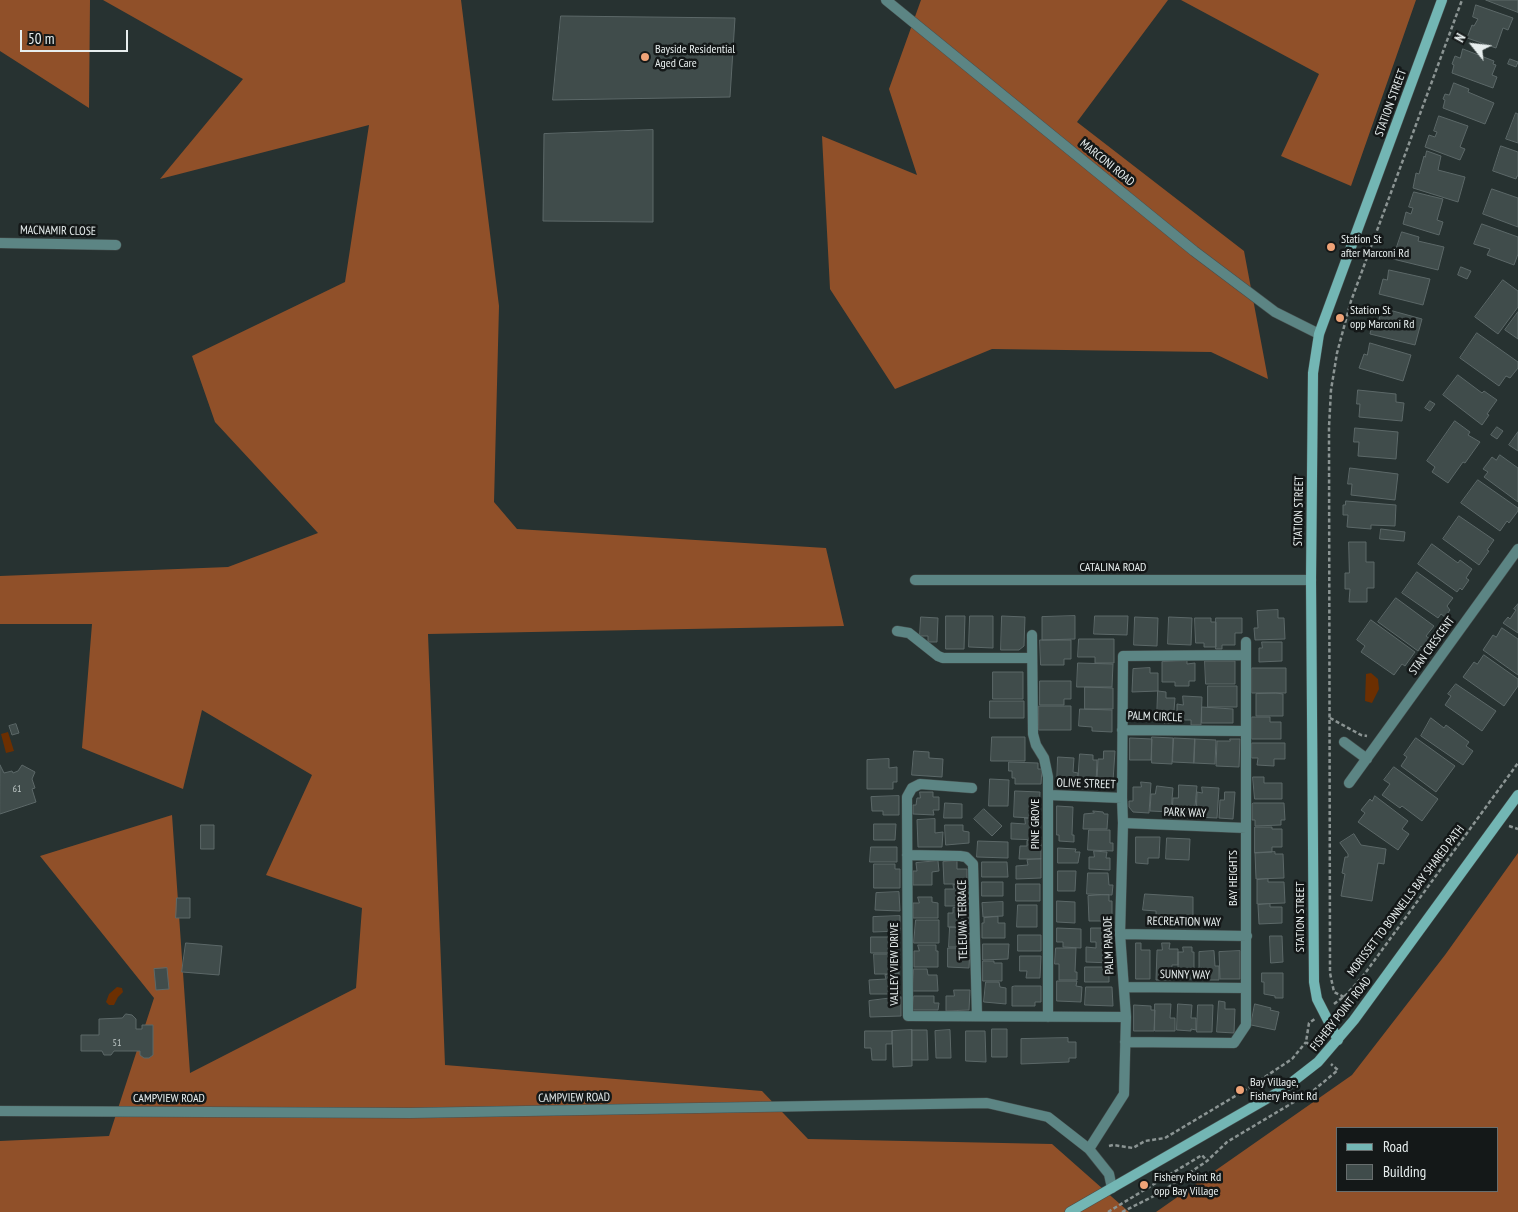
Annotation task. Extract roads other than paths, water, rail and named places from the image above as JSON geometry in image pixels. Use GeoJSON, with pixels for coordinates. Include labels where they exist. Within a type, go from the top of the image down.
{"type":"FeatureCollection","features":[{"type":"Feature","properties":{"kind":"street","name":"MARCONI ROAD"},"geometry":{"type":"LineString","coordinates":[[886,0],[1201,256],[1275,312],[1319,334]]}},
{"type":"Feature","properties":{"kind":"street","name":"STATION STREET"},"geometry":{"type":"LineString","coordinates":[[1338,1040],[1317,999],[1314,982],[1311,580],[1313,373],[1319,334],[1442,0]]}},
{"type":"Feature","properties":{"kind":"street","name":"MACNAMIR CLOSE"},"geometry":{"type":"LineString","coordinates":[[0,243],[116,245]]}},
{"type":"Feature","properties":{"kind":"street","name":"STAN CRESCENT"},"geometry":{"type":"LineString","coordinates":[[1350,783],[1518,549]]}},
{"type":"Feature","properties":{"kind":"street","name":"CATALINA ROAD"},"geometry":{"type":"LineString","coordinates":[[915,580],[1311,580]]}},
{"type":"Feature","properties":{"kind":"street"},"geometry":{"type":"LineString","coordinates":[[896,631],[908,633],[943,658],[1032,658]]}},
{"type":"Feature","properties":{"kind":"street","name":"PINE GROVE"},"geometry":{"type":"LineString","coordinates":[[1032,635],[1032,734],[1044,758],[1049,796],[1048,1016]]}},
{"type":"Feature","properties":{"kind":"street"},"geometry":{"type":"LineString","coordinates":[[1245,731],[1246,642]]}},
{"type":"Feature","properties":{"kind":"street","name":"PALM CIRCLE"},"geometry":{"type":"LineString","coordinates":[[1245,655],[1123,656],[1122,730],[1245,731]]}},
{"type":"Feature","properties":{"kind":"street","name":"PALM PARADE"},"geometry":{"type":"LineString","coordinates":[[1089,1149],[1124,1094],[1126,1017],[1120,934],[1123,823],[1122,730]]}},
{"type":"Feature","properties":{"kind":"street","name":"BAY HEIGHTS"},"geometry":{"type":"LineString","coordinates":[[1125,1042],[1234,1043],[1246,1024],[1245,731]]}},
{"type":"Feature","properties":{"kind":"street"},"geometry":{"type":"LineString","coordinates":[[1344,742],[1367,759]]}},
{"type":"Feature","properties":{"kind":"street","name":"VALLEY VIEW DRIVE"},"geometry":{"type":"LineString","coordinates":[[972,788],[920,784],[912,788],[907,796],[908,1016],[1126,1017]]}},
{"type":"Feature","properties":{"kind":"street","name":"FISHERY POINT ROAD"},"geometry":{"type":"LineString","coordinates":[[1070,1212],[1282,1090],[1323,1057],[1354,1020],[1518,795]]}},
{"type":"Feature","properties":{"kind":"street","name":"OLIVE STREET"},"geometry":{"type":"LineString","coordinates":[[1049,796],[1122,798]]}},
{"type":"Feature","properties":{"kind":"street","name":"PARK WAY"},"geometry":{"type":"LineString","coordinates":[[1123,823],[1246,828]]}},
{"type":"Feature","properties":{"kind":"street","name":"TELEUWA TERRACE"},"geometry":{"type":"LineString","coordinates":[[907,855],[960,856],[970,859],[974,864],[977,1016]]}},
{"type":"Feature","properties":{"kind":"street","name":"RECREATION WAY"},"geometry":{"type":"LineString","coordinates":[[1120,934],[1247,936]]}},
{"type":"Feature","properties":{"kind":"street","name":"SUNNY WAY"},"geometry":{"type":"LineString","coordinates":[[1124,986],[1246,988]]}},
{"type":"Feature","properties":{"kind":"street","name":"CAMPVIEW ROAD"},"geometry":{"type":"LineString","coordinates":[[0,1111],[410,1113],[987,1103],[1048,1117],[1089,1149],[1109,1174],[1112,1188]]}},
{"type":"Feature","properties":{"kind":"place","name":"Bayside Residential Aged Care"},"geometry":{"type":"Point","coordinates":[645,57]}},
{"type":"Feature","properties":{"kind":"place","name":"Station St after Marconi Rd"},"geometry":{"type":"Point","coordinates":[1331,247]}},
{"type":"Feature","properties":{"kind":"place","name":"Station St opp Marconi Rd"},"geometry":{"type":"Point","coordinates":[1340,318]}},
{"type":"Feature","properties":{"kind":"place","name":"Bay Village, Fishery Point Rd"},"geometry":{"type":"Point","coordinates":[1240,1090]}},
{"type":"Feature","properties":{"kind":"place","name":"Fishery Point Rd opp Bay Village"},"geometry":{"type":"Point","coordinates":[1144,1185]}}]}
